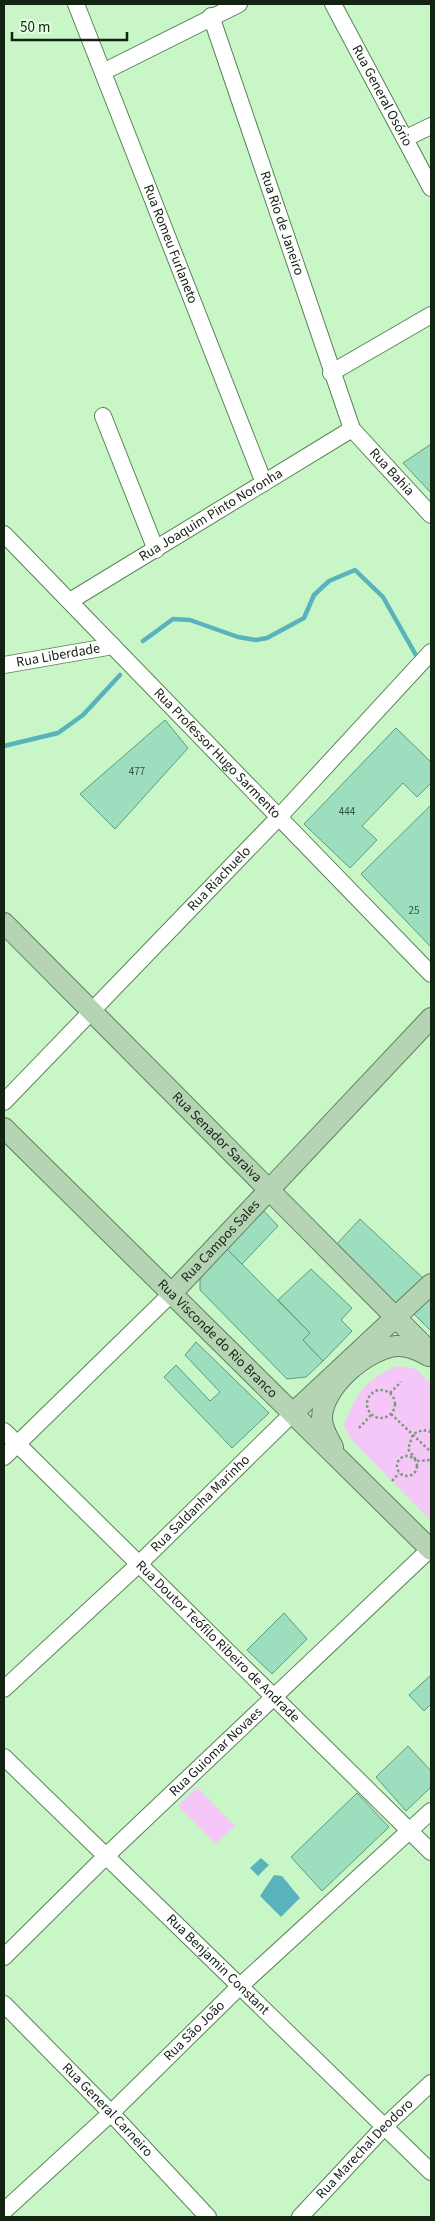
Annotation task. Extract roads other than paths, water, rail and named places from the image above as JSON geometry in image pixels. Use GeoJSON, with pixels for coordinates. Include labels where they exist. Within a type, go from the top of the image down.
{"type":"FeatureCollection","features":[{"type":"Feature","properties":{"kind":"main road","name":"Rua Senador Saraiva"},"geometry":{"type":"LineString","coordinates":[[4,923],[395,1316],[431,1355]]}},
{"type":"Feature","properties":{"kind":"main road","name":"Rua Campos Sales"},"geometry":{"type":"LineString","coordinates":[[172,1293],[431,1018]]}},
{"type":"Feature","properties":{"kind":"main road","name":"Rua Visconde do Rio Branco"},"geometry":{"type":"LineString","coordinates":[[4,1128],[430,1550]]}},
{"type":"Feature","properties":{"kind":"main road","name":"Rua Saldanha Marinho"},"geometry":{"type":"LineString","coordinates":[[293,1413],[431,1284]]}},
{"type":"Feature","properties":{"kind":"main road"},"geometry":{"type":"LineString","coordinates":[[341,1461],[324,1432],[322,1417],[325,1403],[332,1392],[356,1365],[375,1353],[397,1346],[408,1347],[431,1355]]}},
{"type":"Feature","properties":{"kind":"street","name":"Rua Romeu Furlaneto"},"geometry":{"type":"LineString","coordinates":[[76,4],[264,483]]}},
{"type":"Feature","properties":{"kind":"street"},"geometry":{"type":"LineString","coordinates":[[103,72],[238,4]]}},
{"type":"Feature","properties":{"kind":"street","name":"Rua General Osório"},"geometry":{"type":"LineString","coordinates":[[333,4],[431,188]]}},
{"type":"Feature","properties":{"kind":"street","name":"Rua Rio de Janeiro"},"geometry":{"type":"LineString","coordinates":[[211,16],[352,429]]}},
{"type":"Feature","properties":{"kind":"street"},"geometry":{"type":"LineString","coordinates":[[406,138],[431,126]]}},
{"type":"Feature","properties":{"kind":"street"},"geometry":{"type":"LineString","coordinates":[[331,372],[431,316]]}},
{"type":"Feature","properties":{"kind":"street"},"geometry":{"type":"LineString","coordinates":[[103,416],[156,550]]}},
{"type":"Feature","properties":{"kind":"street","name":"Rua Joaquim Pinto Noronha"},"geometry":{"type":"LineString","coordinates":[[70,602],[352,429]]}},
{"type":"Feature","properties":{"kind":"street","name":"Rua Bahia"},"geometry":{"type":"LineString","coordinates":[[352,429],[431,515]]}},
{"type":"Feature","properties":{"kind":"street","name":"Rua Professor Hugo Sarmento"},"geometry":{"type":"LineString","coordinates":[[4,534],[431,974]]}},
{"type":"Feature","properties":{"kind":"street","name":"Rua Liberdade"},"geometry":{"type":"LineString","coordinates":[[4,665],[113,646]]}},
{"type":"Feature","properties":{"kind":"street","name":"Rua Riachuelo"},"geometry":{"type":"LineString","coordinates":[[4,1102],[279,817],[431,652]]}},
{"type":"Feature","properties":{"kind":"street","name":"Rua Campos Sales"},"geometry":{"type":"LineString","coordinates":[[4,1457],[172,1293]]}},
{"type":"Feature","properties":{"kind":"street","name":"Rua Saldanha Marinho"},"geometry":{"type":"LineString","coordinates":[[4,1689],[138,1564],[293,1413]]}},
{"type":"Feature","properties":{"kind":"street","name":"Rua Doutor Teófilo Ribeiro de Andrade"},"geometry":{"type":"LineString","coordinates":[[4,1431],[431,1852]]}},
{"type":"Feature","properties":{"kind":"street","name":"Rua Guiomar Novaes"},"geometry":{"type":"LineString","coordinates":[[4,1957],[105,1857],[430,1550]]}},
{"type":"Feature","properties":{"kind":"street","name":"Rua Benjamin Constant"},"geometry":{"type":"LineString","coordinates":[[4,1757],[431,2172]]}},
{"type":"Feature","properties":{"kind":"street","name":"Rua São João"},"geometry":{"type":"LineString","coordinates":[[6,2206],[111,2113],[239,1987],[431,1810]]}},
{"type":"Feature","properties":{"kind":"street","name":"Rua General Carneiro"},"geometry":{"type":"LineString","coordinates":[[4,2004],[111,2113],[208,2217]]}},
{"type":"Feature","properties":{"kind":"street","name":"Rua Marechal Deodoro"},"geometry":{"type":"LineString","coordinates":[[300,2217],[385,2126],[431,2083]]}},
{"type":"Feature","properties":{"kind":"water"},"geometry":{"type":"Polygon","coordinates":[[[261,1858],[269,1865],[258,1876],[250,1868],[261,1858]]]}},
{"type":"Feature","properties":{"kind":"water"},"geometry":{"type":"Polygon","coordinates":[[[274,1875],[282,1876],[300,1898],[281,1917],[260,1896],[274,1875]]]}},
{"type":"Feature","properties":{"kind":"waterway"},"geometry":{"type":"LineString","coordinates":[[143,641],[173,619],[190,620],[238,637],[256,640],[267,638],[304,618],[314,595],[329,581],[355,570],[383,597],[417,657]]}},
{"type":"Feature","properties":{"kind":"waterway"},"geometry":{"type":"LineString","coordinates":[[4,746],[58,733],[83,715],[120,675]]}}]}
